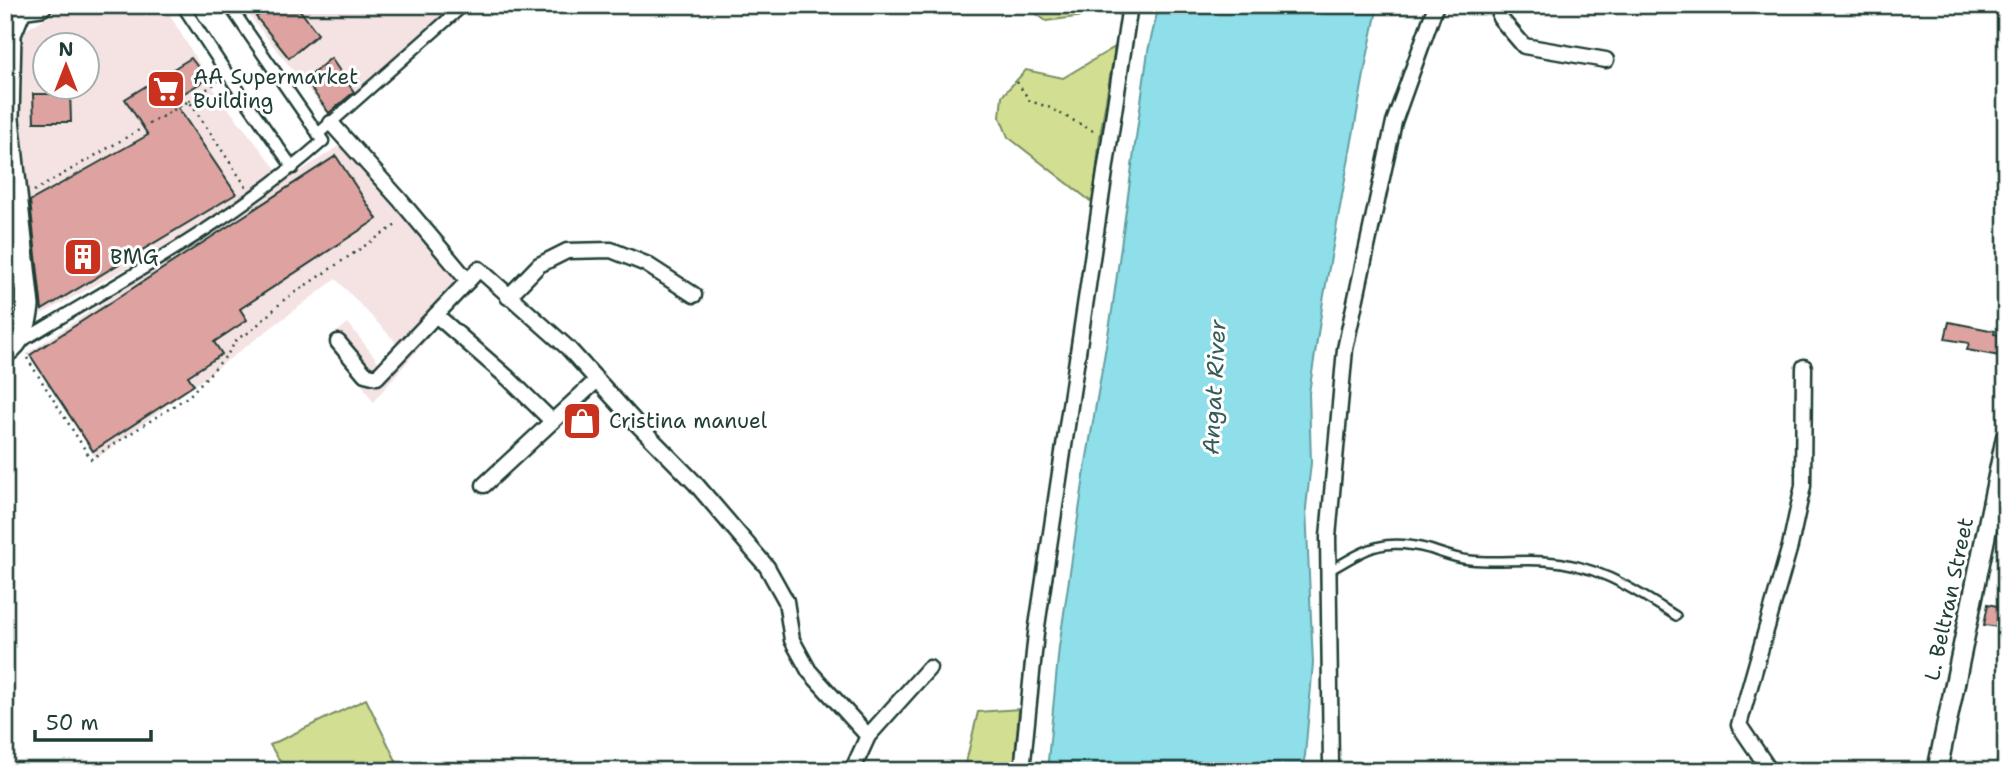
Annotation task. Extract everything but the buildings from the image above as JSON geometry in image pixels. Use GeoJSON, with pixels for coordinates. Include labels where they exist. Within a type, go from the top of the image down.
{"type":"FeatureCollection","features":[{"type":"Feature","properties":{"kind":"main road"},"geometry":{"type":"LineString","coordinates":[[13,350],[26,321],[28,306],[8,119],[10,34],[20,6],[41,5]]}},
{"type":"Feature","properties":{"kind":"street"},"geometry":{"type":"LineString","coordinates":[[182,5],[293,168]]}},
{"type":"Feature","properties":{"kind":"street"},"geometry":{"type":"LineString","coordinates":[[229,5],[321,138]]}},
{"type":"Feature","properties":{"kind":"street"},"geometry":{"type":"LineString","coordinates":[[13,350],[206,229],[293,168],[331,123],[464,5]]}},
{"type":"Feature","properties":{"kind":"street"},"geometry":{"type":"LineString","coordinates":[[1022,771],[1036,633],[1130,5]]}},
{"type":"Feature","properties":{"kind":"street"},"geometry":{"type":"LineString","coordinates":[[1329,771],[1328,537],[1345,349],[1394,122],[1436,5]]}},
{"type":"Feature","properties":{"kind":"street"},"geometry":{"type":"LineString","coordinates":[[1500,5],[1500,18],[1524,46],[1606,60]]}},
{"type":"Feature","properties":{"kind":"street"},"geometry":{"type":"LineString","coordinates":[[5,30],[20,6]]}},
{"type":"Feature","properties":{"kind":"street"},"geometry":{"type":"LineString","coordinates":[[331,123],[468,281]]}},
{"type":"Feature","properties":{"kind":"street"},"geometry":{"type":"LineString","coordinates":[[508,297],[539,265],[567,251],[611,250],[646,264],[694,295]]}},
{"type":"Feature","properties":{"kind":"street"},"geometry":{"type":"LineString","coordinates":[[338,342],[365,374],[377,377],[479,269],[568,348],[695,483],[767,568],[786,601],[792,640],[809,671],[868,736]]}},
{"type":"Feature","properties":{"kind":"street"},"geometry":{"type":"LineString","coordinates":[[436,315],[552,421]]}},
{"type":"Feature","properties":{"kind":"street"},"geometry":{"type":"LineString","coordinates":[[1770,771],[1739,725],[1790,546],[1803,486],[1804,367]]}},
{"type":"Feature","properties":{"kind":"street"},"geometry":{"type":"LineString","coordinates":[[484,485],[597,380]]}},
{"type":"Feature","properties":{"kind":"street","name":"L. Beltran Street"},"geometry":{"type":"LineString","coordinates":[[1937,771],[2006,437]]}},
{"type":"Feature","properties":{"kind":"street"},"geometry":{"type":"LineString","coordinates":[[852,771],[868,736],[929,668]]}},
{"type":"Feature","properties":{"kind":"lane"},"geometry":{"type":"LineString","coordinates":[[1329,571],[1358,553],[1376,546],[1397,544],[1426,548],[1469,561],[1545,561],[1580,565],[1622,582],[1675,616]]}},
{"type":"Feature","properties":{"kind":"path"},"geometry":{"type":"LineString","coordinates":[[16,202],[190,101],[228,75]]}},
{"type":"Feature","properties":{"kind":"path"},"geometry":{"type":"LineString","coordinates":[[1017,82],[1030,101],[1048,107],[1110,140]]}},
{"type":"Feature","properties":{"kind":"path"},"geometry":{"type":"LineString","coordinates":[[190,101],[252,197]]}},
{"type":"Feature","properties":{"kind":"path"},"geometry":{"type":"LineString","coordinates":[[13,350],[91,459],[190,396],[227,355],[238,338],[250,331],[285,299],[412,214]]}},
{"type":"Feature","properties":{"kind":"shaded area"},"geometry":{"type":"Polygon","coordinates":[[[67,5],[164,5],[217,94],[280,174],[205,226],[42,314],[25,204],[20,149],[19,34],[67,5]]]}},
{"type":"Feature","properties":{"kind":"shaded area"},"geometry":{"type":"Polygon","coordinates":[[[241,5],[457,5],[330,117],[241,5]]]}},
{"type":"Feature","properties":{"kind":"shaded area"},"geometry":{"type":"Polygon","coordinates":[[[346,141],[468,269],[476,282],[373,402],[332,336],[348,323],[380,364],[398,347],[336,279],[96,459],[33,359],[26,354],[346,141]]]}},
{"type":"Feature","properties":{"kind":"shaded area"},"geometry":{"type":"Polygon","coordinates":[[[5,195],[16,308],[5,338],[5,195]]]}},
{"type":"Feature","properties":{"kind":"green space"},"geometry":{"type":"Polygon","coordinates":[[[1025,5],[1123,5],[1121,11],[1046,21],[1025,5]]]}},
{"type":"Feature","properties":{"kind":"green space"},"geometry":{"type":"Polygon","coordinates":[[[1115,47],[1100,136],[1093,203],[1008,137],[1000,117],[1002,96],[1026,70],[1063,78],[1115,47]]]}},
{"type":"Feature","properties":{"kind":"green space"},"geometry":{"type":"Polygon","coordinates":[[[366,699],[401,771],[286,771],[270,745],[366,699]]]}},
{"type":"Feature","properties":{"kind":"green space"},"geometry":{"type":"Polygon","coordinates":[[[1019,709],[1014,771],[979,771],[965,766],[978,712],[1019,709]]]}},
{"type":"Feature","properties":{"kind":"water","name":"Angat River"},"geometry":{"type":"Polygon","coordinates":[[[1159,5],[1378,5],[1323,301],[1309,393],[1311,463],[1306,508],[1313,663],[1305,756],[1301,771],[1047,771],[1059,647],[1112,311],[1148,51],[1159,5]]]}},
{"type":"Feature","properties":{"kind":"place","name":"AA Supermarket Building"},"geometry":{"type":"Point","coordinates":[166,89]}},
{"type":"Feature","properties":{"kind":"place","name":"BMG"},"geometry":{"type":"Point","coordinates":[83,257]}},
{"type":"Feature","properties":{"kind":"place","name":"Cristina manuel"},"geometry":{"type":"Point","coordinates":[582,421]}}]}
